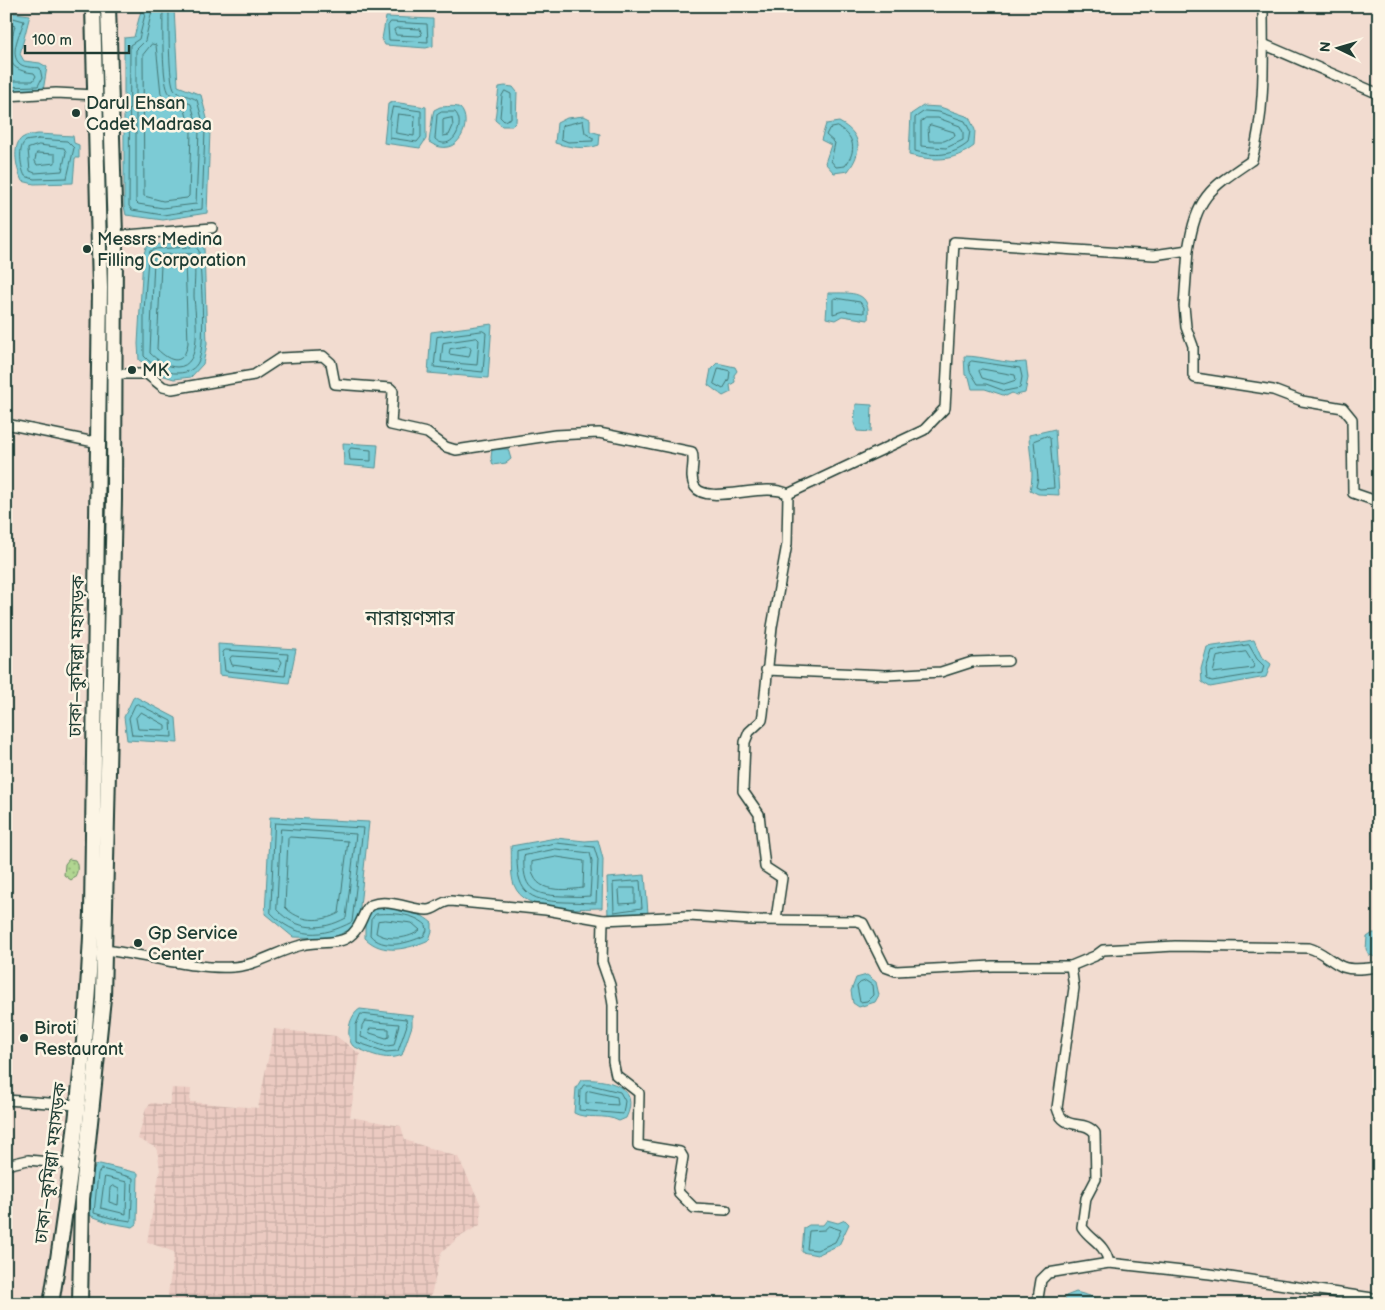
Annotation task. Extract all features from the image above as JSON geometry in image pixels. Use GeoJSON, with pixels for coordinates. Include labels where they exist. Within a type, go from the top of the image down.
{"type":"FeatureCollection","features":[{"type":"Feature","properties":{"kind":"highway","name":"ঢাকা–কুমিল্লা মহাসড়ক"},"geometry":{"type":"LineString","coordinates":[[80,1304],[82,1199],[98,1065],[104,950],[99,843],[100,288],[93,6]]}},
{"type":"Feature","properties":{"kind":"highway","name":"ঢাকা–কুমিল্লা মহাসড়ক"},"geometry":{"type":"LineString","coordinates":[[51,1304],[71,1164],[89,988],[99,843],[114,498],[116,236],[108,6]]}},
{"type":"Feature","properties":{"kind":"highway"},"geometry":{"type":"LineString","coordinates":[[100,288],[115,287]]}},
{"type":"Feature","properties":{"kind":"highway"},"geometry":{"type":"LineString","coordinates":[[59,1257],[80,1259]]}},
{"type":"Feature","properties":{"kind":"street"},"geometry":{"type":"LineString","coordinates":[[1263,6],[1258,138],[1252,160],[1220,182],[1206,196],[1197,210],[1188,250],[1184,306],[1186,327],[1193,346],[1193,375],[1195,378],[1273,390],[1302,401],[1343,408],[1352,419],[1353,493],[1379,502]]}},
{"type":"Feature","properties":{"kind":"street"},"geometry":{"type":"LineString","coordinates":[[1263,44],[1379,94]]}},
{"type":"Feature","properties":{"kind":"street"},"geometry":{"type":"LineString","coordinates":[[6,96],[56,93],[96,95]]}},
{"type":"Feature","properties":{"kind":"street"},"geometry":{"type":"LineString","coordinates":[[116,236],[212,228]]}},
{"type":"Feature","properties":{"kind":"street"},"geometry":{"type":"LineString","coordinates":[[788,494],[924,430],[945,408],[954,242],[1154,255],[1188,250]]}},
{"type":"Feature","properties":{"kind":"street"},"geometry":{"type":"LineString","coordinates":[[115,374],[147,374],[163,387],[172,389],[254,375],[280,358],[323,356],[331,363],[335,384],[390,388],[393,391],[391,425],[428,433],[456,450],[555,435],[599,433],[692,452],[693,482],[696,488],[702,492],[727,495],[739,491],[780,490],[788,494]]}},
{"type":"Feature","properties":{"kind":"street"},"geometry":{"type":"LineString","coordinates":[[6,424],[99,443]]}},
{"type":"Feature","properties":{"kind":"street"},"geometry":{"type":"LineString","coordinates":[[776,919],[782,878],[765,867],[758,814],[743,791],[744,742],[749,732],[762,720],[766,670],[787,544],[788,494]]}},
{"type":"Feature","properties":{"kind":"street"},"geometry":{"type":"LineString","coordinates":[[766,670],[886,675],[941,672],[972,662],[1008,661]]}},
{"type":"Feature","properties":{"kind":"street"},"geometry":{"type":"LineString","coordinates":[[104,950],[185,963],[234,967],[303,944],[346,939],[360,928],[366,908],[371,905],[404,904],[426,910],[433,909],[443,901],[451,901],[546,910],[603,920],[689,916],[752,920],[857,921],[863,923],[885,967],[896,971],[992,966],[1071,966],[1109,948],[1174,946],[1309,948],[1315,949],[1344,968],[1379,967]]}},
{"type":"Feature","properties":{"kind":"street"},"geometry":{"type":"LineString","coordinates":[[603,920],[602,962],[610,985],[613,1006],[613,1061],[616,1075],[639,1093],[638,1145],[680,1152],[683,1157],[679,1192],[694,1208],[726,1210]]}},
{"type":"Feature","properties":{"kind":"street"},"geometry":{"type":"LineString","coordinates":[[1071,966],[1074,988],[1057,1108],[1059,1116],[1065,1122],[1091,1129],[1095,1133],[1096,1179],[1086,1198],[1082,1227],[1107,1254],[1109,1263]]}},
{"type":"Feature","properties":{"kind":"street"},"geometry":{"type":"LineString","coordinates":[[6,1100],[77,1105]]}},
{"type":"Feature","properties":{"kind":"street"},"geometry":{"type":"LineString","coordinates":[[6,1165],[28,1160],[71,1164]]}},
{"type":"Feature","properties":{"kind":"street"},"geometry":{"type":"LineString","coordinates":[[1037,1304],[1041,1280],[1048,1273],[1109,1263],[1210,1274],[1379,1299]]}},
{"type":"Feature","properties":{"kind":"shaded area"},"geometry":{"type":"Polygon","coordinates":[[[274,1029],[336,1036],[360,1054],[350,1117],[401,1126],[405,1140],[458,1157],[481,1205],[480,1225],[458,1238],[441,1253],[429,1304],[171,1304],[168,1294],[174,1252],[147,1242],[160,1170],[157,1148],[138,1139],[146,1108],[151,1103],[170,1105],[172,1088],[191,1089],[190,1102],[258,1108],[274,1029]]]}},
{"type":"Feature","properties":{"kind":"green space"},"geometry":{"type":"Polygon","coordinates":[[[69,859],[75,860],[77,868],[75,876],[71,880],[64,875],[65,864],[69,859]]]}},
{"type":"Feature","properties":{"kind":"water"},"geometry":{"type":"Polygon","coordinates":[[[6,7],[9,7],[8,12],[30,15],[20,54],[24,61],[40,63],[47,67],[43,91],[6,92],[6,7]]]}},
{"type":"Feature","properties":{"kind":"water"},"geometry":{"type":"Polygon","coordinates":[[[142,7],[174,8],[178,86],[201,95],[210,130],[207,213],[163,220],[126,215],[124,206],[124,38],[134,37],[142,7]]]}},
{"type":"Feature","properties":{"kind":"water"},"geometry":{"type":"Polygon","coordinates":[[[386,17],[433,19],[433,46],[426,48],[385,45],[382,39],[386,17]]]}},
{"type":"Feature","properties":{"kind":"water"},"geometry":{"type":"Polygon","coordinates":[[[499,87],[513,87],[517,92],[516,122],[512,126],[502,126],[495,120],[499,87]]]}},
{"type":"Feature","properties":{"kind":"water"},"geometry":{"type":"Polygon","coordinates":[[[393,102],[426,107],[426,139],[420,148],[384,143],[388,104],[393,102]]]}},
{"type":"Feature","properties":{"kind":"water"},"geometry":{"type":"Polygon","coordinates":[[[923,106],[940,107],[969,117],[975,130],[974,146],[958,155],[943,159],[909,155],[911,114],[923,106]]]}},
{"type":"Feature","properties":{"kind":"water"},"geometry":{"type":"Polygon","coordinates":[[[440,107],[458,107],[464,114],[464,130],[461,137],[448,147],[439,147],[429,142],[434,110],[440,107]]]}},
{"type":"Feature","properties":{"kind":"water"},"geometry":{"type":"Polygon","coordinates":[[[584,116],[590,119],[590,131],[600,134],[599,145],[577,147],[555,143],[557,123],[567,118],[584,116]]]}},
{"type":"Feature","properties":{"kind":"water"},"geometry":{"type":"Polygon","coordinates":[[[839,122],[852,132],[858,144],[858,150],[853,164],[848,171],[834,173],[825,163],[831,145],[821,140],[826,124],[839,122]]]}},
{"type":"Feature","properties":{"kind":"water"},"geometry":{"type":"Polygon","coordinates":[[[38,134],[73,136],[74,143],[79,145],[79,158],[75,158],[73,183],[34,184],[22,181],[17,165],[17,147],[22,138],[38,134]]]}},
{"type":"Feature","properties":{"kind":"water"},"geometry":{"type":"Polygon","coordinates":[[[198,241],[204,248],[207,344],[203,364],[191,377],[174,379],[161,375],[139,360],[138,344],[143,257],[146,247],[158,244],[198,241]]]}},
{"type":"Feature","properties":{"kind":"water"},"geometry":{"type":"Polygon","coordinates":[[[828,293],[852,294],[863,298],[867,303],[868,320],[842,316],[835,320],[826,318],[828,293]]]}},
{"type":"Feature","properties":{"kind":"water"},"geometry":{"type":"Polygon","coordinates":[[[492,324],[488,378],[428,373],[431,332],[492,324]]]}},
{"type":"Feature","properties":{"kind":"water"},"geometry":{"type":"Polygon","coordinates":[[[964,356],[1018,363],[1026,362],[1028,378],[1025,393],[1016,395],[1012,393],[1006,396],[985,389],[972,389],[969,377],[965,375],[964,356]]]}},
{"type":"Feature","properties":{"kind":"water"},"geometry":{"type":"Polygon","coordinates":[[[717,363],[735,367],[737,371],[734,375],[735,382],[730,385],[731,392],[723,396],[708,385],[711,369],[717,363]]]}},
{"type":"Feature","properties":{"kind":"water"},"geometry":{"type":"Polygon","coordinates":[[[856,404],[872,405],[871,432],[857,431],[854,423],[856,404]]]}},
{"type":"Feature","properties":{"kind":"water"},"geometry":{"type":"Polygon","coordinates":[[[1055,429],[1059,495],[1038,494],[1030,490],[1032,469],[1029,435],[1055,429]]]}},
{"type":"Feature","properties":{"kind":"water"},"geometry":{"type":"Polygon","coordinates":[[[343,443],[378,445],[376,468],[344,465],[343,443]]]}},
{"type":"Feature","properties":{"kind":"water"},"geometry":{"type":"Polygon","coordinates":[[[492,449],[508,449],[511,459],[506,463],[493,465],[491,458],[492,449]]]}},
{"type":"Feature","properties":{"kind":"water"},"geometry":{"type":"Polygon","coordinates":[[[1254,640],[1261,656],[1271,664],[1266,677],[1210,687],[1202,682],[1201,669],[1207,647],[1254,640]]]}},
{"type":"Feature","properties":{"kind":"water"},"geometry":{"type":"Polygon","coordinates":[[[218,644],[296,649],[289,683],[219,675],[218,644]]]}},
{"type":"Feature","properties":{"kind":"water"},"geometry":{"type":"Polygon","coordinates":[[[134,696],[176,718],[178,743],[127,740],[124,717],[134,696]]]}},
{"type":"Feature","properties":{"kind":"water"},"geometry":{"type":"Polygon","coordinates":[[[270,817],[369,822],[358,925],[333,938],[293,937],[265,914],[270,817]]]}},
{"type":"Feature","properties":{"kind":"water"},"geometry":{"type":"Polygon","coordinates":[[[556,838],[585,841],[598,840],[603,859],[602,908],[553,908],[529,901],[520,895],[513,881],[511,846],[556,838]]]}},
{"type":"Feature","properties":{"kind":"water"},"geometry":{"type":"Polygon","coordinates":[[[645,875],[648,913],[608,918],[607,878],[645,875]]]}},
{"type":"Feature","properties":{"kind":"water"},"geometry":{"type":"Polygon","coordinates":[[[374,909],[404,910],[419,914],[432,923],[429,940],[413,946],[396,949],[388,949],[372,944],[365,938],[365,924],[369,913],[374,909]]]}},
{"type":"Feature","properties":{"kind":"water"},"geometry":{"type":"Polygon","coordinates":[[[1373,933],[1379,933],[1379,958],[1369,955],[1366,949],[1367,937],[1373,933]]]}},
{"type":"Feature","properties":{"kind":"water"},"geometry":{"type":"Polygon","coordinates":[[[867,975],[876,982],[879,995],[875,1002],[859,1007],[853,1003],[851,991],[856,978],[867,975]]]}},
{"type":"Feature","properties":{"kind":"water"},"geometry":{"type":"Polygon","coordinates":[[[360,1009],[412,1015],[412,1026],[402,1055],[390,1058],[383,1057],[353,1046],[349,1037],[349,1026],[353,1016],[360,1009]]]}},
{"type":"Feature","properties":{"kind":"water"},"geometry":{"type":"Polygon","coordinates":[[[581,1080],[610,1083],[619,1086],[625,1091],[629,1098],[630,1107],[626,1118],[619,1121],[607,1117],[584,1116],[574,1113],[576,1088],[581,1080]]]}},
{"type":"Feature","properties":{"kind":"water"},"geometry":{"type":"Polygon","coordinates":[[[100,1164],[138,1173],[137,1224],[133,1227],[110,1223],[89,1215],[93,1172],[96,1165],[100,1164]]]}},
{"type":"Feature","properties":{"kind":"water"},"geometry":{"type":"Polygon","coordinates":[[[827,1220],[838,1223],[845,1220],[849,1224],[839,1245],[817,1255],[802,1252],[804,1228],[809,1225],[823,1225],[827,1220]]]}},
{"type":"Feature","properties":{"kind":"water"},"geometry":{"type":"Polygon","coordinates":[[[1076,1292],[1101,1299],[1102,1304],[1065,1304],[1066,1296],[1076,1292]]]}},
{"type":"Feature","properties":{"kind":"water"},"geometry":{"type":"Polygon","coordinates":[[[740,1300],[747,1304],[688,1304],[692,1301],[740,1300]]]}},
{"type":"Feature","properties":{"kind":"place","name":"Darul Ehsan Cadet Madrasa"},"geometry":{"type":"Point","coordinates":[76,113]}},
{"type":"Feature","properties":{"kind":"place","name":"Messrs Medina Filling Corporation"},"geometry":{"type":"Point","coordinates":[87,249]}},
{"type":"Feature","properties":{"kind":"place","name":"MK"},"geometry":{"type":"Point","coordinates":[132,370]}},
{"type":"Feature","properties":{"kind":"place","name":"Gp Service Center"},"geometry":{"type":"Point","coordinates":[138,943]}},
{"type":"Feature","properties":{"kind":"place","name":"Biroti Restaurant"},"geometry":{"type":"Point","coordinates":[24,1038]}},
{"type":"Feature","properties":{"kind":"district","name":"নারায়ণসার"},"geometry":{"type":"Point","coordinates":[410,619]}}]}
